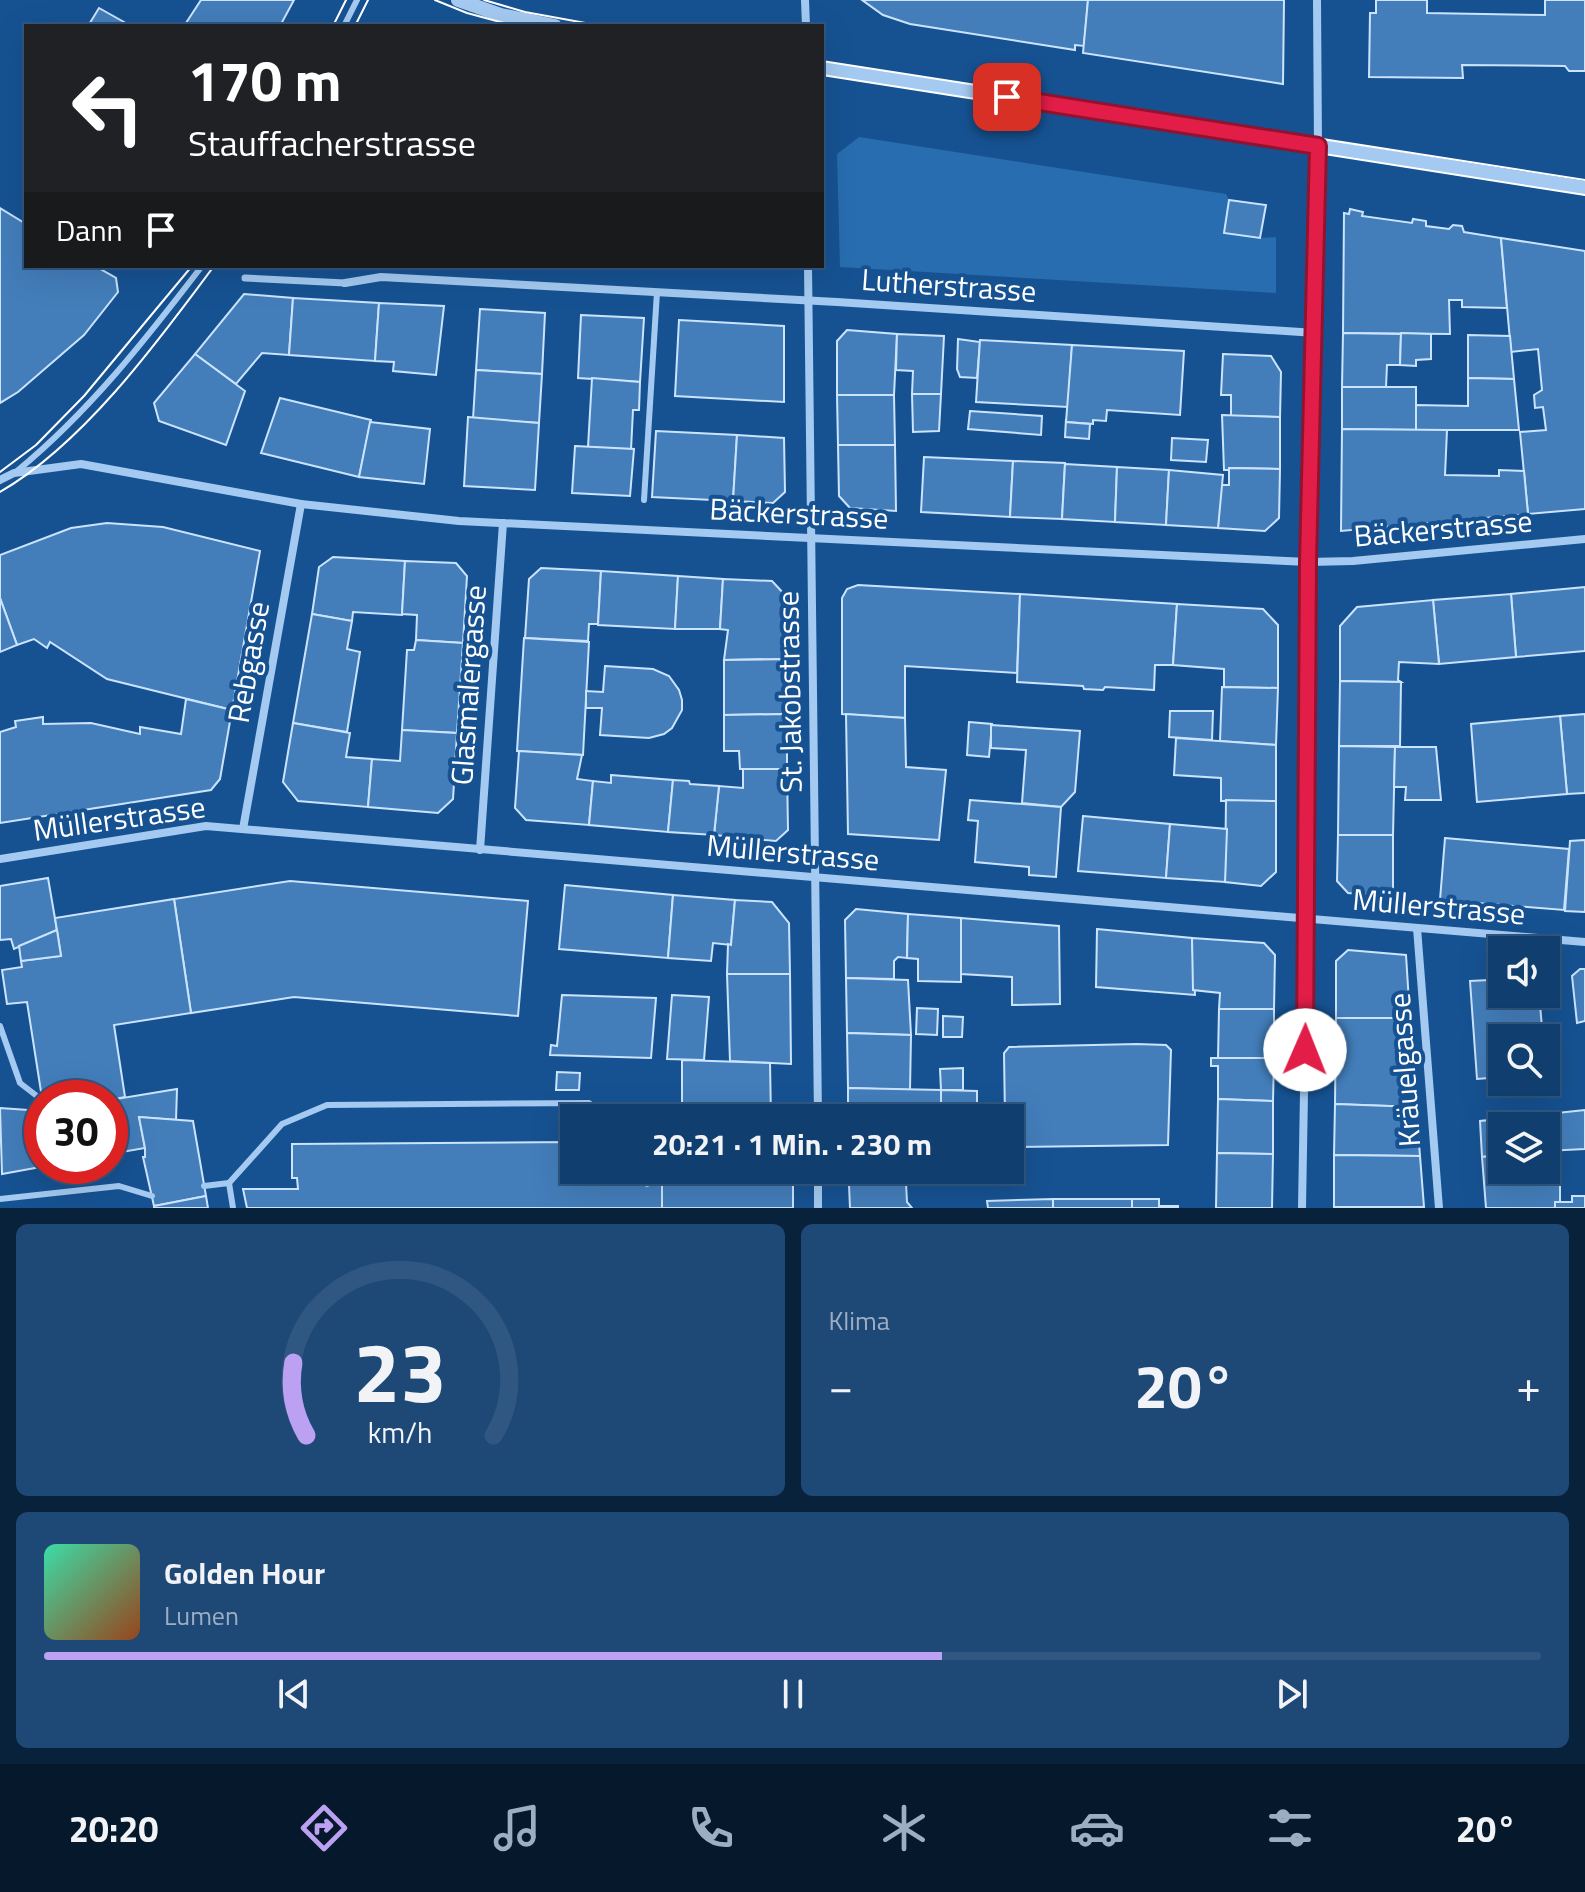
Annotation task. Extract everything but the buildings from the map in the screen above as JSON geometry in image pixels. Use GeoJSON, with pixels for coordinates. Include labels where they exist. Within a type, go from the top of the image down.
{"type":"FeatureCollection","features":[{"type":"Feature","properties":{"kind":"street"},"geometry":{"type":"LineString","coordinates":[[458,0],[501,15],[545,24]]}},
{"type":"Feature","properties":{"kind":"street"},"geometry":{"type":"LineString","coordinates":[[805,0],[806,24]]}},
{"type":"Feature","properties":{"kind":"street"},"geometry":{"type":"LineString","coordinates":[[1302,1208],[1308,562],[1316,333],[1317,0]]}},
{"type":"Feature","properties":{"kind":"street"},"geometry":{"type":"LineString","coordinates":[[824,68],[1585,188]]}},
{"type":"Feature","properties":{"kind":"street","name":"St. Jakobstrasse"},"geometry":{"type":"LineString","coordinates":[[808,268],[818,1104]]}},
{"type":"Feature","properties":{"kind":"street","name":"Lutherstrasse"},"geometry":{"type":"LineString","coordinates":[[245,278],[345,283],[381,277],[808,300],[1316,333]]}},
{"type":"Feature","properties":{"kind":"street","name":"Bäckerstrasse"},"geometry":{"type":"LineString","coordinates":[[0,480],[14,473],[81,464],[301,504],[459,521],[1308,562],[1353,561],[1585,539]]}},
{"type":"Feature","properties":{"kind":"street","name":"Rebgasse"},"geometry":{"type":"LineString","coordinates":[[243,829],[301,504]]}},
{"type":"Feature","properties":{"kind":"street","name":"Glasmalergasse"},"geometry":{"type":"LineString","coordinates":[[480,850],[503,523]]}},
{"type":"Feature","properties":{"kind":"street","name":"Müllerstrasse"},"geometry":{"type":"LineString","coordinates":[[0,859],[206,826],[1585,942]]}},
{"type":"Feature","properties":{"kind":"street","name":"Kräuelgasse"},"geometry":{"type":"LineString","coordinates":[[1417,928],[1439,1208]]}},
{"type":"Feature","properties":{"kind":"street"},"geometry":{"type":"LineString","coordinates":[[818,1184],[818,1208]]}},
{"type":"Feature","properties":{"kind":"lane"},"geometry":{"type":"LineString","coordinates":[[345,24],[357,0]]}},
{"type":"Feature","properties":{"kind":"lane"},"geometry":{"type":"LineString","coordinates":[[14,473],[49,445],[114,376],[200,268]]}},
{"type":"Feature","properties":{"kind":"lane"},"geometry":{"type":"LineString","coordinates":[[644,500],[657,292]]}},
{"type":"Feature","properties":{"kind":"lane"},"geometry":{"type":"LineString","coordinates":[[0,1026],[20,1083],[24,1086]]}},
{"type":"Feature","properties":{"kind":"lane"},"geometry":{"type":"LineString","coordinates":[[204,1186],[229,1183],[282,1124],[327,1105],[590,1104]]}},
{"type":"Feature","properties":{"kind":"lane"},"geometry":{"type":"LineString","coordinates":[[229,1183],[233,1208]]}},
{"type":"Feature","properties":{"kind":"lane"},"geometry":{"type":"LineString","coordinates":[[0,1199],[119,1186],[152,1196]]}},
{"type":"Feature","properties":{"kind":"shaded area"},"geometry":{"type":"Polygon","coordinates":[[[859,137],[1226,194],[1229,200],[1224,233],[1276,237],[1276,293],[840,267],[837,154],[859,137]]]}},
{"type":"Feature","properties":{"kind":"tram line"},"geometry":{"type":"LineString","coordinates":[[334,24],[346,0]]}},
{"type":"Feature","properties":{"kind":"tram line"},"geometry":{"type":"LineString","coordinates":[[356,24],[368,0]]}},
{"type":"Feature","properties":{"kind":"tram line"},"geometry":{"type":"LineString","coordinates":[[435,0],[508,24]]}},
{"type":"Feature","properties":{"kind":"tram line"},"geometry":{"type":"LineString","coordinates":[[484,0],[525,12],[591,24]]}},
{"type":"Feature","properties":{"kind":"tram line"},"geometry":{"type":"LineString","coordinates":[[824,61],[1585,180]]}},
{"type":"Feature","properties":{"kind":"tram line"},"geometry":{"type":"LineString","coordinates":[[824,75],[1585,195]]}},
{"type":"Feature","properties":{"kind":"tram line"},"geometry":{"type":"LineString","coordinates":[[0,472],[36,445],[84,396],[190,268]]}},
{"type":"Feature","properties":{"kind":"tram line"},"geometry":{"type":"LineString","coordinates":[[0,492],[31,472],[89,420],[143,359],[212,268]]}},
{"type":"Feature","properties":{"kind":"route"},"geometry":{"type":"LineString","coordinates":[[1007,97],[1318,146],[1316,333],[1308,562],[1305,1050]]}}]}
